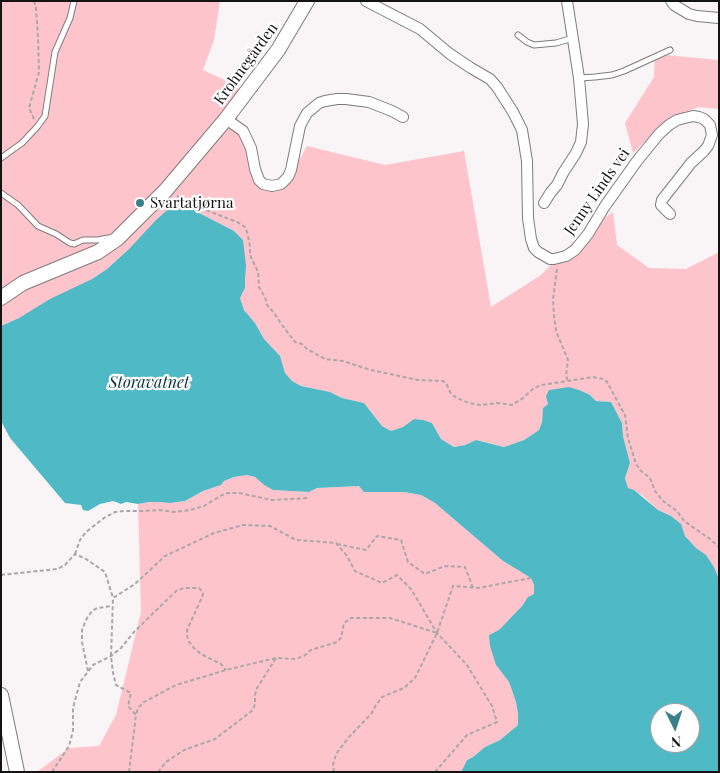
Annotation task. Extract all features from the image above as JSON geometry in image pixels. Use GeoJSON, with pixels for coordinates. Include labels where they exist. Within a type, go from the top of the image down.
{"type":"FeatureCollection","features":[{"type":"Feature","properties":{"kind":"main road","name":"Krohnegården"},"geometry":{"type":"LineString","coordinates":[[1,298],[23,284],[98,252],[117,239],[166,190],[226,119],[278,50],[307,1]]}},
{"type":"Feature","properties":{"kind":"main road"},"geometry":{"type":"LineString","coordinates":[[1,695],[17,772]]}},
{"type":"Feature","properties":{"kind":"street"},"geometry":{"type":"LineString","coordinates":[[366,1],[420,29],[450,54],[490,79],[498,87],[522,130],[527,160],[528,218],[531,239],[534,248],[538,252],[543,256],[554,259]]}},
{"type":"Feature","properties":{"kind":"street"},"geometry":{"type":"LineString","coordinates":[[544,203],[576,153],[581,142],[583,124],[579,78],[566,1]]}},
{"type":"Feature","properties":{"kind":"street"},"geometry":{"type":"LineString","coordinates":[[671,1],[689,14],[719,18]]}},
{"type":"Feature","properties":{"kind":"street","name":"Krohnegården"},"geometry":{"type":"LineString","coordinates":[[226,119],[243,131],[251,148],[259,180],[263,184],[272,186],[281,184],[288,177],[300,126],[307,113],[319,104],[337,99],[369,102],[403,117]]}},
{"type":"Feature","properties":{"kind":"street","name":"Jenny Linds vei"},"geometry":{"type":"LineString","coordinates":[[554,259],[566,256],[588,234],[637,161],[668,125],[677,120],[693,116],[699,117],[710,125],[712,135],[704,152],[691,163],[662,200],[661,205],[670,214]]}},
{"type":"Feature","properties":{"kind":"lane"},"geometry":{"type":"LineString","coordinates":[[1,158],[22,143],[42,121],[46,112],[55,52],[70,18],[74,1]]}},
{"type":"Feature","properties":{"kind":"lane"},"geometry":{"type":"LineString","coordinates":[[518,35],[534,45],[573,38]]}},
{"type":"Feature","properties":{"kind":"lane"},"geometry":{"type":"LineString","coordinates":[[579,78],[612,75],[670,50]]}},
{"type":"Feature","properties":{"kind":"lane"},"geometry":{"type":"LineString","coordinates":[[1,193],[18,205],[38,226],[70,243],[74,244],[83,240],[117,239]]}},
{"type":"Feature","properties":{"kind":"path"},"geometry":{"type":"LineString","coordinates":[[34,1],[39,72],[29,108],[38,127]]}},
{"type":"Feature","properties":{"kind":"path"},"geometry":{"type":"LineString","coordinates":[[166,190],[245,227],[250,246],[250,255],[258,272],[259,287],[265,297],[266,305],[295,342],[302,344],[325,359],[343,361],[377,372],[418,380],[443,381],[451,394],[457,398],[480,405],[499,403],[512,405],[538,386],[568,380],[593,377],[602,378],[607,382],[625,415],[628,438],[636,464],[650,478],[655,491],[663,501],[677,511],[684,521],[719,547]]}},
{"type":"Feature","properties":{"kind":"path"},"geometry":{"type":"LineString","coordinates":[[554,259],[557,269],[553,299],[554,315],[556,331],[568,360],[566,376],[568,380]]}},
{"type":"Feature","properties":{"kind":"path"},"geometry":{"type":"LineString","coordinates":[[1,575],[57,569],[65,565],[75,554],[80,540],[86,532],[115,512],[159,510],[174,512],[190,510],[204,506],[222,494],[228,493],[239,493],[272,500],[308,498]]}},
{"type":"Feature","properties":{"kind":"path"},"geometry":{"type":"LineString","coordinates":[[113,598],[135,584],[165,556],[214,533],[243,525],[270,526],[296,540],[336,543],[366,550],[377,536],[401,540],[408,562],[424,574],[445,566],[465,567],[474,588]]}},
{"type":"Feature","properties":{"kind":"path"},"geometry":{"type":"LineString","coordinates":[[336,543],[356,571],[382,583],[397,575],[411,589],[437,633],[467,665],[492,706],[497,722],[467,735],[435,772]]}},
{"type":"Feature","properties":{"kind":"path"},"geometry":{"type":"LineString","coordinates":[[75,554],[105,572],[113,598],[113,673],[116,685],[131,693],[128,706],[136,715]]}},
{"type":"Feature","properties":{"kind":"path"},"geometry":{"type":"LineString","coordinates":[[334,772],[333,765],[336,754],[371,714],[382,697],[404,688],[415,678],[437,633],[453,586],[474,588],[532,578]]}},
{"type":"Feature","properties":{"kind":"path"},"geometry":{"type":"LineString","coordinates":[[52,772],[69,746],[73,731],[73,708],[80,682],[93,664],[112,656],[176,591],[184,588],[199,588],[202,591],[203,595],[187,630],[187,636],[194,648],[201,654],[221,664],[226,670]]}},
{"type":"Feature","properties":{"kind":"path"},"geometry":{"type":"LineString","coordinates":[[88,671],[82,642],[82,630],[92,611],[97,608],[112,606]]}},
{"type":"Feature","properties":{"kind":"path"},"geometry":{"type":"LineString","coordinates":[[130,772],[138,708],[144,702],[176,685],[276,658],[295,659],[304,656],[311,650],[337,642],[341,638],[344,624],[351,618],[390,618],[437,633]]}},
{"type":"Feature","properties":{"kind":"path"},"geometry":{"type":"LineString","coordinates":[[158,772],[166,762],[184,750],[215,739],[253,710],[257,688],[276,658]]}},
{"type":"Feature","properties":{"kind":"shaded area"},"geometry":{"type":"Polygon","coordinates":[[[1,1],[220,1],[214,40],[203,70],[227,81],[240,90],[237,125],[263,190],[290,177],[307,146],[385,165],[464,151],[491,307],[541,275],[583,232],[613,212],[617,245],[649,268],[686,269],[719,252],[719,579],[714,567],[706,556],[685,536],[680,524],[671,516],[658,510],[643,496],[628,488],[625,478],[630,463],[623,436],[622,423],[611,402],[596,401],[590,395],[548,404],[543,408],[542,422],[539,430],[524,440],[504,447],[476,440],[454,447],[441,439],[432,423],[414,419],[403,427],[391,431],[382,426],[364,403],[342,398],[330,392],[301,386],[285,374],[280,356],[264,339],[255,323],[244,310],[240,298],[245,288],[234,231],[180,203],[107,269],[92,279],[1,326],[1,1]]]}},
{"type":"Feature","properties":{"kind":"shaded area"},"geometry":{"type":"Polygon","coordinates":[[[655,54],[719,60],[719,109],[699,107],[671,117],[633,153],[625,123],[654,77],[655,54]]]}},
{"type":"Feature","properties":{"kind":"shaded area"},"geometry":{"type":"Polygon","coordinates":[[[247,475],[255,477],[264,485],[274,490],[309,492],[317,488],[359,486],[377,492],[404,492],[421,495],[435,503],[503,561],[531,578],[534,585],[534,594],[528,597],[499,630],[496,665],[509,682],[516,702],[518,725],[500,740],[485,747],[467,760],[461,772],[37,772],[69,748],[99,746],[116,715],[141,612],[138,504],[185,501],[203,491],[221,485],[224,481],[247,475]]]}},
{"type":"Feature","properties":{"kind":"water","name":"Storavatnet"},"geometry":{"type":"Polygon","coordinates":[[[180,203],[234,231],[243,240],[246,266],[245,288],[240,298],[244,310],[255,323],[264,339],[280,356],[285,373],[292,381],[301,386],[330,392],[342,398],[364,403],[382,426],[391,431],[403,427],[414,419],[423,420],[432,423],[441,439],[454,447],[476,440],[504,447],[524,440],[539,430],[542,422],[543,408],[548,404],[546,396],[549,390],[569,387],[590,395],[596,401],[611,402],[622,423],[623,436],[630,463],[625,478],[628,488],[634,490],[658,510],[671,516],[681,524],[685,536],[696,548],[706,555],[719,579],[719,772],[461,772],[467,760],[485,747],[500,740],[518,725],[516,702],[509,682],[496,665],[490,646],[489,635],[499,630],[528,597],[534,594],[534,585],[531,578],[503,561],[435,503],[421,495],[404,492],[364,492],[359,486],[317,488],[309,492],[273,490],[255,477],[247,475],[224,481],[221,485],[203,491],[185,501],[138,504],[126,502],[121,504],[113,501],[100,504],[88,511],[83,510],[81,505],[65,503],[10,438],[1,421],[1,326],[19,318],[50,299],[92,279],[107,269],[174,204],[180,203]]]}},
{"type":"Feature","properties":{"kind":"place","name":"Svartatjørna"},"geometry":{"type":"Point","coordinates":[140,203]}}]}
